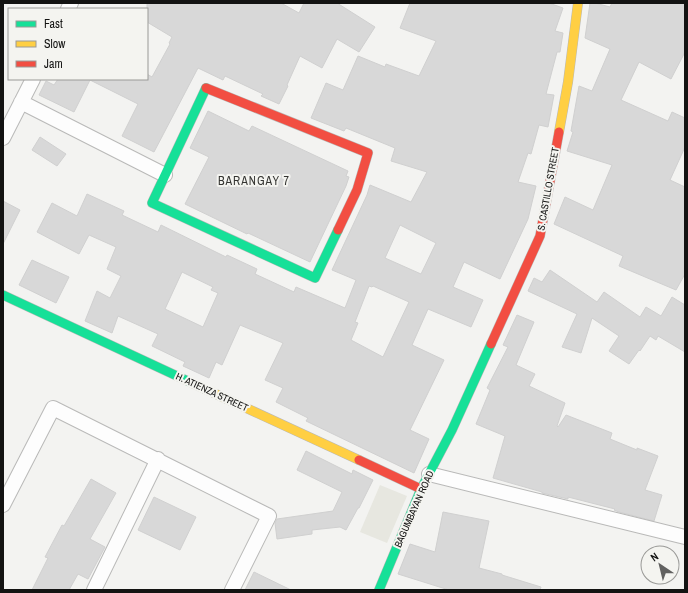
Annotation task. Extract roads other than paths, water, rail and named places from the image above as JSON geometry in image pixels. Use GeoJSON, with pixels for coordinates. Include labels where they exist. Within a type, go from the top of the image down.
{"type":"FeatureCollection","features":[{"type":"Feature","properties":{"kind":"street","name":"S. CASTILLO STREET"},"geometry":{"type":"LineString","coordinates":[[452,430],[540,236],[568,82],[578,3]]}},
{"type":"Feature","properties":{"kind":"street"},"geometry":{"type":"LineString","coordinates":[[3,138],[32,80]]}},
{"type":"Feature","properties":{"kind":"street"},"geometry":{"type":"LineString","coordinates":[[206,88],[368,153],[357,190],[315,278],[152,203],[165,175],[206,88]]}},
{"type":"Feature","properties":{"kind":"street"},"geometry":{"type":"LineString","coordinates":[[21,102],[165,175]]}},
{"type":"Feature","properties":{"kind":"street","name":"H. ATIENZA STREET"},"geometry":{"type":"LineString","coordinates":[[3,295],[421,489]]}},
{"type":"Feature","properties":{"kind":"street"},"geometry":{"type":"LineString","coordinates":[[3,505],[53,408],[269,516],[232,590]]}},
{"type":"Feature","properties":{"kind":"street","name":"BAGUMBAYAN ROAD"},"geometry":{"type":"LineString","coordinates":[[379,590],[421,489],[452,430]]}},
{"type":"Feature","properties":{"kind":"street"},"geometry":{"type":"LineString","coordinates":[[94,590],[158,460]]}},
{"type":"Feature","properties":{"kind":"street"},"geometry":{"type":"LineString","coordinates":[[429,474],[685,537]]}},
{"type":"Feature","properties":{"kind":"district","name":"BARANGAY 7"},"geometry":{"type":"Point","coordinates":[254,181]}}]}
